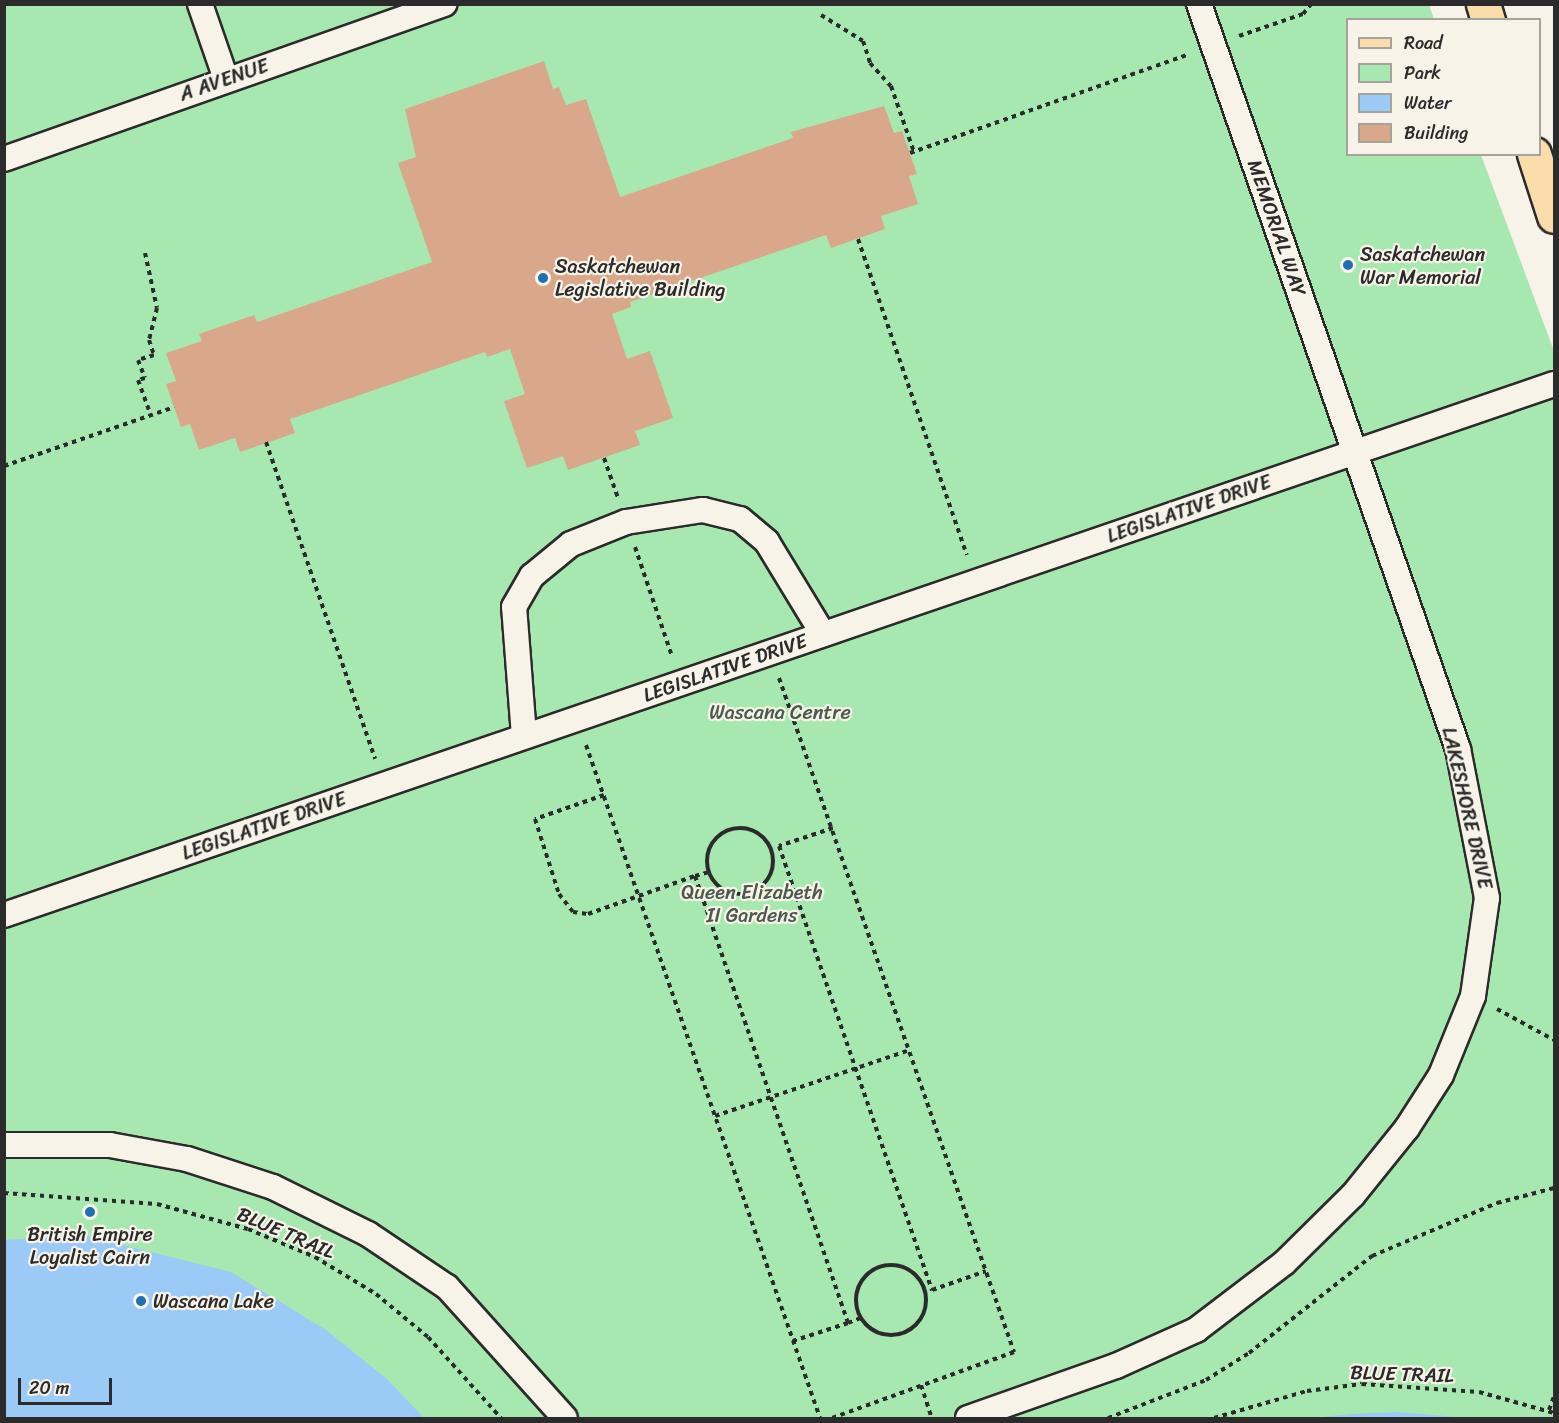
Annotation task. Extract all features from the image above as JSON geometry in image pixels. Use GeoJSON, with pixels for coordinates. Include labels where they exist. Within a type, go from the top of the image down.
{"type":"FeatureCollection","features":[{"type":"Feature","properties":{"kind":"main road"},"geometry":{"type":"LineString","coordinates":[[1535,156],[1554,216]]}},
{"type":"Feature","properties":{"kind":"street"},"geometry":{"type":"LineString","coordinates":[[200,4],[226,79]]}},
{"type":"Feature","properties":{"kind":"street","name":"A AVENUE"},"geometry":{"type":"LineString","coordinates":[[4,159],[226,79],[445,4]]}},
{"type":"Feature","properties":{"kind":"street","name":"MEMORIAL WAY"},"geometry":{"type":"LineString","coordinates":[[1199,4],[1355,452]]}},
{"type":"Feature","properties":{"kind":"street","name":"LEGISLATIVE DRIVE"},"geometry":{"type":"LineString","coordinates":[[4,915],[1554,384]]}},
{"type":"Feature","properties":{"kind":"street","name":"LAKESHORE DRIVE"},"geometry":{"type":"LineString","coordinates":[[968,1419],[1116,1366],[1196,1330],[1284,1263],[1353,1195],[1407,1128],[1442,1075],[1473,996],[1487,898],[1476,829],[1458,749],[1355,452]]}},
{"type":"Feature","properties":{"kind":"street","name":"LEGISLATIVE DRIVE"},"geometry":{"type":"LineString","coordinates":[[524,736],[514,607],[532,576],[571,544],[626,522],[703,510],[740,519],[768,542],[823,634]]}},
{"type":"Feature","properties":{"kind":"street"},"geometry":{"type":"LineString","coordinates":[[4,1145],[110,1145],[187,1159],[273,1186],[368,1234],[447,1287],[565,1419]]}},
{"type":"Feature","properties":{"kind":"path"},"geometry":{"type":"LineString","coordinates":[[821,15],[863,40],[870,63],[891,86],[912,153],[1303,14],[1311,4]]}},
{"type":"Feature","properties":{"kind":"path"},"geometry":{"type":"LineString","coordinates":[[858,238],[976,582]]}},
{"type":"Feature","properties":{"kind":"path"},"geometry":{"type":"LineString","coordinates":[[145,253],[157,308],[149,340],[154,355],[138,360],[145,378],[138,380],[150,415]]}},
{"type":"Feature","properties":{"kind":"path"},"geometry":{"type":"LineString","coordinates":[[4,466],[174,407]]}},
{"type":"Feature","properties":{"kind":"path"},"geometry":{"type":"LineString","coordinates":[[266,442],[384,784]]}},
{"type":"Feature","properties":{"kind":"path"},"geometry":{"type":"LineString","coordinates":[[604,458],[681,683]]}},
{"type":"Feature","properties":{"kind":"path"},"geometry":{"type":"LineString","coordinates":[[770,652],[1014,1352],[832,1419]]}},
{"type":"Feature","properties":{"kind":"path"},"geometry":{"type":"LineString","coordinates":[[577,718],[820,1419]]}},
{"type":"Feature","properties":{"kind":"path"},"geometry":{"type":"LineString","coordinates":[[604,795],[535,819],[559,894],[573,912],[588,914],[709,872]]}},
{"type":"Feature","properties":{"kind":"path"},"geometry":{"type":"LineString","coordinates":[[771,849],[833,828]]}},
{"type":"Feature","properties":{"kind":"path"},"geometry":{"type":"LineString","coordinates":[[727,831],[757,833],[771,849],[771,871],[758,889],[747,893],[724,890],[709,872],[712,845],[727,831]]}},
{"type":"Feature","properties":{"kind":"path"},"geometry":{"type":"LineString","coordinates":[[779,846],[932,1290]]}},
{"type":"Feature","properties":{"kind":"path"},"geometry":{"type":"LineString","coordinates":[[695,876],[848,1323]]}},
{"type":"Feature","properties":{"kind":"path"},"geometry":{"type":"LineString","coordinates":[[1473,996],[1554,1040]]}},
{"type":"Feature","properties":{"kind":"path"},"geometry":{"type":"LineString","coordinates":[[715,1116],[910,1050]]}},
{"type":"Feature","properties":{"kind":"path"},"geometry":{"type":"LineString","coordinates":[[1108,1419],[1166,1398],[1240,1359],[1372,1256],[1497,1203],[1554,1188]]}},
{"type":"Feature","properties":{"kind":"path","name":"BLUE TRAIL"},"geometry":{"type":"LineString","coordinates":[[4,1193],[157,1204],[248,1229],[315,1257],[376,1294],[428,1337],[501,1419]]}},
{"type":"Feature","properties":{"kind":"path"},"geometry":{"type":"LineString","coordinates":[[904,1267],[914,1273],[926,1291],[924,1313],[900,1335],[878,1333],[861,1318],[856,1297],[873,1270],[904,1267]]}},
{"type":"Feature","properties":{"kind":"path"},"geometry":{"type":"LineString","coordinates":[[926,1291],[986,1271]]}},
{"type":"Feature","properties":{"kind":"path"},"geometry":{"type":"LineString","coordinates":[[793,1341],[861,1318]]}},
{"type":"Feature","properties":{"kind":"path","name":"BLUE TRAIL"},"geometry":{"type":"LineString","coordinates":[[1214,1419],[1307,1391],[1362,1384],[1479,1392],[1554,1413]]}},
{"type":"Feature","properties":{"kind":"path"},"geometry":{"type":"LineString","coordinates":[[921,1385],[932,1419]]}},
{"type":"Feature","properties":{"kind":"path"},"geometry":{"type":"LineString","coordinates":[[1549,1410],[1554,1396]]}},
{"type":"Feature","properties":{"kind":"green space","name":"Wascana Centre"},"geometry":{"type":"Polygon","coordinates":[[[4,5],[1429,5],[1434,18],[1346,18],[1346,156],[1481,156],[1554,351],[1554,1418],[5,1418],[4,5]]]}},
{"type":"Feature","properties":{"kind":"water","name":"Wascana Lake"},"geometry":{"type":"Polygon","coordinates":[[[82,1235],[231,1272],[326,1330],[388,1380],[424,1418],[5,1418],[5,1240],[82,1235]]]}},
{"type":"Feature","properties":{"kind":"water"},"geometry":{"type":"Polygon","coordinates":[[[1397,1412],[1470,1418],[1311,1418],[1351,1414],[1397,1412]]]}},
{"type":"Feature","properties":{"kind":"building","name":"Saskatchewan Legislative Building"},"geometry":{"type":"Polygon","coordinates":[[[544,61],[553,89],[559,87],[566,105],[586,99],[620,197],[793,138],[791,132],[884,106],[894,133],[902,131],[917,174],[909,176],[918,204],[881,216],[885,229],[831,248],[826,235],[630,302],[631,307],[612,314],[627,359],[650,351],[673,418],[635,431],[640,445],[568,470],[563,456],[527,468],[504,401],[525,394],[510,349],[487,357],[485,352],[290,419],[295,433],[240,452],[235,438],[199,450],[190,424],[181,427],[166,384],[176,381],[166,353],[202,341],[199,334],[254,315],[257,322],[432,262],[398,163],[416,157],[405,109],[544,61]]]}},
{"type":"Feature","properties":{"kind":"place","name":"Saskatchewan War Memorial"},"geometry":{"type":"Point","coordinates":[1348,265]}},
{"type":"Feature","properties":{"kind":"place","name":"Saskatchewan Legislative Building"},"geometry":{"type":"Point","coordinates":[543,278]}},
{"type":"Feature","properties":{"kind":"place","name":"British Empire Loyalist Cairn"},"geometry":{"type":"Point","coordinates":[90,1212]}},
{"type":"Feature","properties":{"kind":"place","name":"Wascana Lake"},"geometry":{"type":"Point","coordinates":[141,1301]}},
{"type":"Feature","properties":{"kind":"park label","name":"Queen Elizabeth II Gardens"},"geometry":{"type":"Point","coordinates":[752,904]}}]}
